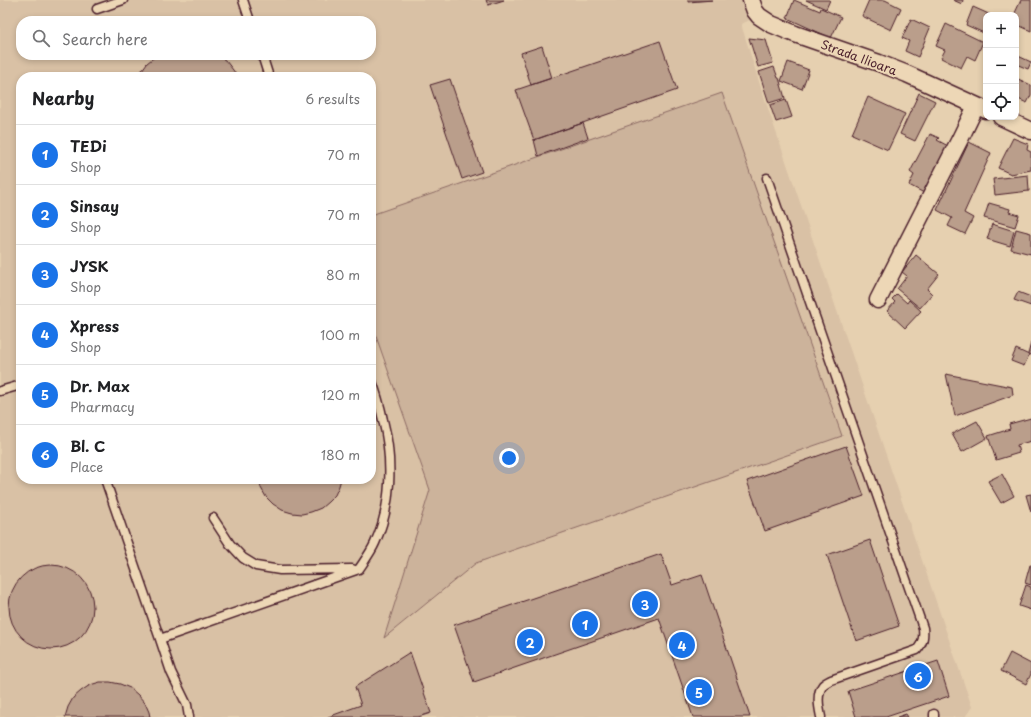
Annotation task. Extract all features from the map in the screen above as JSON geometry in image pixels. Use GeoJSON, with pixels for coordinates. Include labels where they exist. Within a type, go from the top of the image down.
{"type":"FeatureCollection","features":[{"type":"Feature","properties":{"kind":"street","name":"Strada Ilioara"},"geometry":{"type":"LineString","coordinates":[[750,0],[759,16],[771,24],[900,71],[981,108],[961,137],[878,300]]}},
{"type":"Feature","properties":{"kind":"street"},"geometry":{"type":"LineString","coordinates":[[1007,120],[1031,131]]}},
{"type":"Feature","properties":{"kind":"lane"},"geometry":{"type":"LineString","coordinates":[[97,9],[123,0]]}},
{"type":"Feature","properties":{"kind":"lane"},"geometry":{"type":"LineString","coordinates":[[243,0],[248,16]]}},
{"type":"Feature","properties":{"kind":"lane"},"geometry":{"type":"LineString","coordinates":[[264,60],[267,72]]}},
{"type":"Feature","properties":{"kind":"lane"},"geometry":{"type":"LineString","coordinates":[[767,178],[923,628],[924,636],[922,643],[917,650],[831,680],[824,684],[819,696],[821,717]]}},
{"type":"Feature","properties":{"kind":"lane"},"geometry":{"type":"LineString","coordinates":[[0,391],[16,386]]}},
{"type":"Feature","properties":{"kind":"lane"},"geometry":{"type":"LineString","coordinates":[[160,639],[359,569],[376,542],[388,498],[388,449],[384,421],[376,395]]}},
{"type":"Feature","properties":{"kind":"lane"},"geometry":{"type":"LineString","coordinates":[[107,484],[171,672],[187,705],[189,717]]}},
{"type":"Feature","properties":{"kind":"lane"},"geometry":{"type":"LineString","coordinates":[[213,518],[230,544],[243,558],[256,566],[280,570],[359,569]]}},
{"type":"Feature","properties":{"kind":"shaded area"},"geometry":{"type":"Polygon","coordinates":[[[0,0],[755,0],[759,16],[741,24],[759,82],[972,707],[965,717],[0,717],[0,0]],[[16,72],[16,484],[376,484],[376,336],[430,490],[384,638],[476,563],[842,436],[722,94],[376,213],[376,72],[16,72]]]}},
{"type":"Feature","properties":{"kind":"shaded area"},"geometry":{"type":"Polygon","coordinates":[[[722,93],[842,436],[476,563],[384,638],[430,490],[376,336],[376,213],[722,93]]]}},
{"type":"Feature","properties":{"kind":"building"},"geometry":{"type":"Polygon","coordinates":[[[486,0],[504,0],[488,5],[486,0]]]}},
{"type":"Feature","properties":{"kind":"building"},"geometry":{"type":"Polygon","coordinates":[[[688,0],[713,0],[688,2],[688,0]]]}},
{"type":"Feature","properties":{"kind":"building"},"geometry":{"type":"Polygon","coordinates":[[[794,0],[820,11],[821,8],[841,17],[831,38],[787,18],[794,0]]]}},
{"type":"Feature","properties":{"kind":"building"},"geometry":{"type":"Polygon","coordinates":[[[806,0],[830,0],[826,9],[806,0]]]}},
{"type":"Feature","properties":{"kind":"building"},"geometry":{"type":"Polygon","coordinates":[[[869,0],[885,0],[901,8],[891,30],[862,16],[869,0]]]}},
{"type":"Feature","properties":{"kind":"building"},"geometry":{"type":"Polygon","coordinates":[[[953,0],[963,0],[962,4],[953,0]]]}},
{"type":"Feature","properties":{"kind":"building"},"geometry":{"type":"Polygon","coordinates":[[[1021,0],[1031,0],[1031,31],[1019,25],[1019,12],[1015,12],[1021,0]]]}},
{"type":"Feature","properties":{"kind":"building"},"geometry":{"type":"Polygon","coordinates":[[[973,7],[984,12],[983,12],[983,33],[966,25],[973,7]]]}},
{"type":"Feature","properties":{"kind":"building"},"geometry":{"type":"Polygon","coordinates":[[[911,19],[930,28],[918,57],[905,51],[909,41],[902,38],[911,19]]]}},
{"type":"Feature","properties":{"kind":"building"},"geometry":{"type":"Polygon","coordinates":[[[946,24],[983,42],[975,60],[967,56],[961,68],[941,58],[945,50],[936,46],[946,24]]]}},
{"type":"Feature","properties":{"kind":"building"},"geometry":{"type":"Polygon","coordinates":[[[749,38],[766,40],[773,63],[758,67],[749,38]]]}},
{"type":"Feature","properties":{"kind":"building"},"geometry":{"type":"Polygon","coordinates":[[[660,41],[677,90],[534,140],[516,90],[660,41]]]}},
{"type":"Feature","properties":{"kind":"building"},"geometry":{"type":"Polygon","coordinates":[[[542,46],[552,78],[531,85],[521,53],[542,46]]]}},
{"type":"Feature","properties":{"kind":"building"},"geometry":{"type":"Polygon","coordinates":[[[1019,56],[1031,62],[1028,69],[1019,65],[1019,56]]]}},
{"type":"Feature","properties":{"kind":"building"},"geometry":{"type":"Polygon","coordinates":[[[151,60],[225,60],[234,72],[141,72],[151,60]]]}},
{"type":"Feature","properties":{"kind":"building"},"geometry":{"type":"Polygon","coordinates":[[[788,62],[809,70],[802,89],[781,81],[788,62]]]}},
{"type":"Feature","properties":{"kind":"building"},"geometry":{"type":"Polygon","coordinates":[[[774,67],[785,98],[769,103],[759,72],[774,67]]]}},
{"type":"Feature","properties":{"kind":"building"},"geometry":{"type":"Polygon","coordinates":[[[450,79],[482,172],[462,179],[430,85],[450,79]]]}},
{"type":"Feature","properties":{"kind":"building"},"geometry":{"type":"Polygon","coordinates":[[[1019,79],[1031,85],[1031,95],[1027,103],[1019,99],[1019,79]]]}},
{"type":"Feature","properties":{"kind":"building"},"geometry":{"type":"Polygon","coordinates":[[[919,93],[935,101],[915,141],[900,134],[919,93]]]}},
{"type":"Feature","properties":{"kind":"building"},"geometry":{"type":"Polygon","coordinates":[[[868,97],[905,114],[888,150],[852,134],[868,97]]]}},
{"type":"Feature","properties":{"kind":"building"},"geometry":{"type":"Polygon","coordinates":[[[786,100],[792,117],[776,122],[770,105],[786,100]]]}},
{"type":"Feature","properties":{"kind":"building"},"geometry":{"type":"Polygon","coordinates":[[[583,123],[588,138],[538,156],[534,140],[583,123]]]}},
{"type":"Feature","properties":{"kind":"building"},"geometry":{"type":"Polygon","coordinates":[[[930,134],[939,138],[937,140],[948,146],[924,193],[909,185],[914,175],[910,172],[930,134]]]}},
{"type":"Feature","properties":{"kind":"building"},"geometry":{"type":"Polygon","coordinates":[[[1013,138],[1028,144],[1027,150],[1031,152],[1031,170],[1011,174],[998,168],[1013,138]]]}},
{"type":"Feature","properties":{"kind":"building"},"geometry":{"type":"Polygon","coordinates":[[[969,142],[991,153],[964,213],[973,218],[965,234],[948,226],[952,218],[937,210],[969,142]]]}},
{"type":"Feature","properties":{"kind":"building"},"geometry":{"type":"Polygon","coordinates":[[[1028,175],[1029,191],[995,195],[993,179],[1028,175]]]}},
{"type":"Feature","properties":{"kind":"building"},"geometry":{"type":"Polygon","coordinates":[[[989,203],[1010,209],[1009,212],[1019,215],[1015,227],[984,218],[989,203]]]}},
{"type":"Feature","properties":{"kind":"building"},"geometry":{"type":"Polygon","coordinates":[[[992,224],[1014,231],[1010,246],[987,239],[992,224]]]}},
{"type":"Feature","properties":{"kind":"building"},"geometry":{"type":"Polygon","coordinates":[[[1016,229],[1031,233],[1031,254],[1011,249],[1016,229]]]}},
{"type":"Feature","properties":{"kind":"building"},"geometry":{"type":"Polygon","coordinates":[[[916,255],[939,274],[927,289],[932,294],[920,308],[897,289],[907,276],[902,272],[916,255]]]}},
{"type":"Feature","properties":{"kind":"building"},"geometry":{"type":"Polygon","coordinates":[[[1018,292],[1031,297],[1031,306],[1014,300],[1018,292]]]}},
{"type":"Feature","properties":{"kind":"building"},"geometry":{"type":"Polygon","coordinates":[[[897,294],[907,303],[909,300],[921,311],[905,328],[887,311],[895,302],[892,299],[897,294]]]}},
{"type":"Feature","properties":{"kind":"building"},"geometry":{"type":"Polygon","coordinates":[[[1031,343],[1031,355],[1028,354],[1031,343]]]}},
{"type":"Feature","properties":{"kind":"building"},"geometry":{"type":"Polygon","coordinates":[[[1016,349],[1029,355],[1024,366],[1011,361],[1016,349]]]}},
{"type":"Feature","properties":{"kind":"building"},"geometry":{"type":"Polygon","coordinates":[[[946,374],[1012,387],[1013,395],[955,416],[946,374]]]}},
{"type":"Feature","properties":{"kind":"building"},"geometry":{"type":"Polygon","coordinates":[[[1031,418],[1031,441],[1017,445],[1019,453],[996,460],[988,436],[1010,429],[1009,424],[1031,418]]]}},
{"type":"Feature","properties":{"kind":"building"},"geometry":{"type":"Polygon","coordinates":[[[977,421],[987,438],[962,452],[952,434],[977,421]]]}},
{"type":"Feature","properties":{"kind":"building"},"geometry":{"type":"Polygon","coordinates":[[[846,446],[864,496],[765,531],[747,481],[846,446]]]}},
{"type":"Feature","properties":{"kind":"building"},"geometry":{"type":"Polygon","coordinates":[[[1002,474],[1014,496],[1001,503],[988,481],[1002,474]]]}},
{"type":"Feature","properties":{"kind":"building"},"geometry":{"type":"Polygon","coordinates":[[[260,484],[340,484],[335,495],[321,508],[302,514],[282,510],[266,497],[260,484]]]}},
{"type":"Feature","properties":{"kind":"building"},"geometry":{"type":"Polygon","coordinates":[[[1031,494],[1031,512],[1026,495],[1031,494]]]}},
{"type":"Feature","properties":{"kind":"building"},"geometry":{"type":"Polygon","coordinates":[[[870,540],[899,626],[856,641],[827,555],[870,540]]]}},
{"type":"Feature","properties":{"kind":"building"},"geometry":{"type":"Polygon","coordinates":[[[661,554],[672,585],[702,575],[750,717],[693,717],[659,618],[474,682],[454,625],[661,554]]]}},
{"type":"Feature","properties":{"kind":"building"},"geometry":{"type":"Polygon","coordinates":[[[43,565],[59,565],[75,572],[86,583],[93,599],[93,615],[90,623],[81,637],[75,642],[59,649],[43,649],[27,642],[16,631],[9,615],[9,599],[16,583],[27,572],[43,565]]]}},
{"type":"Feature","properties":{"kind":"building"},"geometry":{"type":"Polygon","coordinates":[[[1031,565],[1031,585],[1025,583],[1031,565]]]}},
{"type":"Feature","properties":{"kind":"building"},"geometry":{"type":"Polygon","coordinates":[[[1026,585],[1031,587],[1031,610],[1019,606],[1026,585]]]}},
{"type":"Feature","properties":{"kind":"building"},"geometry":{"type":"Polygon","coordinates":[[[410,652],[431,713],[418,717],[328,717],[361,705],[355,687],[410,652]]]}},
{"type":"Feature","properties":{"kind":"building"},"geometry":{"type":"Polygon","coordinates":[[[1010,653],[1031,664],[1031,674],[1026,684],[1001,671],[1010,653]]]}},
{"type":"Feature","properties":{"kind":"building"},"geometry":{"type":"Polygon","coordinates":[[[938,661],[949,696],[886,717],[856,717],[848,691],[938,661]]]}},
{"type":"Feature","properties":{"kind":"building"},"geometry":{"type":"Polygon","coordinates":[[[100,682],[120,684],[130,688],[145,703],[150,717],[65,717],[73,698],[90,685],[100,682]]]}},
{"type":"Feature","properties":{"kind":"building"},"geometry":{"type":"Polygon","coordinates":[[[906,714],[908,717],[897,717],[906,714]]]}},
{"type":"Feature","properties":{"kind":"place","name":"JYSK"},"geometry":{"type":"Point","coordinates":[645,604]}},
{"type":"Feature","properties":{"kind":"place","name":"TEDi"},"geometry":{"type":"Point","coordinates":[585,624]}},
{"type":"Feature","properties":{"kind":"place","name":"Sinsay"},"geometry":{"type":"Point","coordinates":[530,642]}},
{"type":"Feature","properties":{"kind":"place","name":"Xpress"},"geometry":{"type":"Point","coordinates":[682,645]}},
{"type":"Feature","properties":{"kind":"place","name":"Bl. C"},"geometry":{"type":"Point","coordinates":[918,676]}},
{"type":"Feature","properties":{"kind":"place","name":"Dr. Max"},"geometry":{"type":"Point","coordinates":[699,692]}}]}
